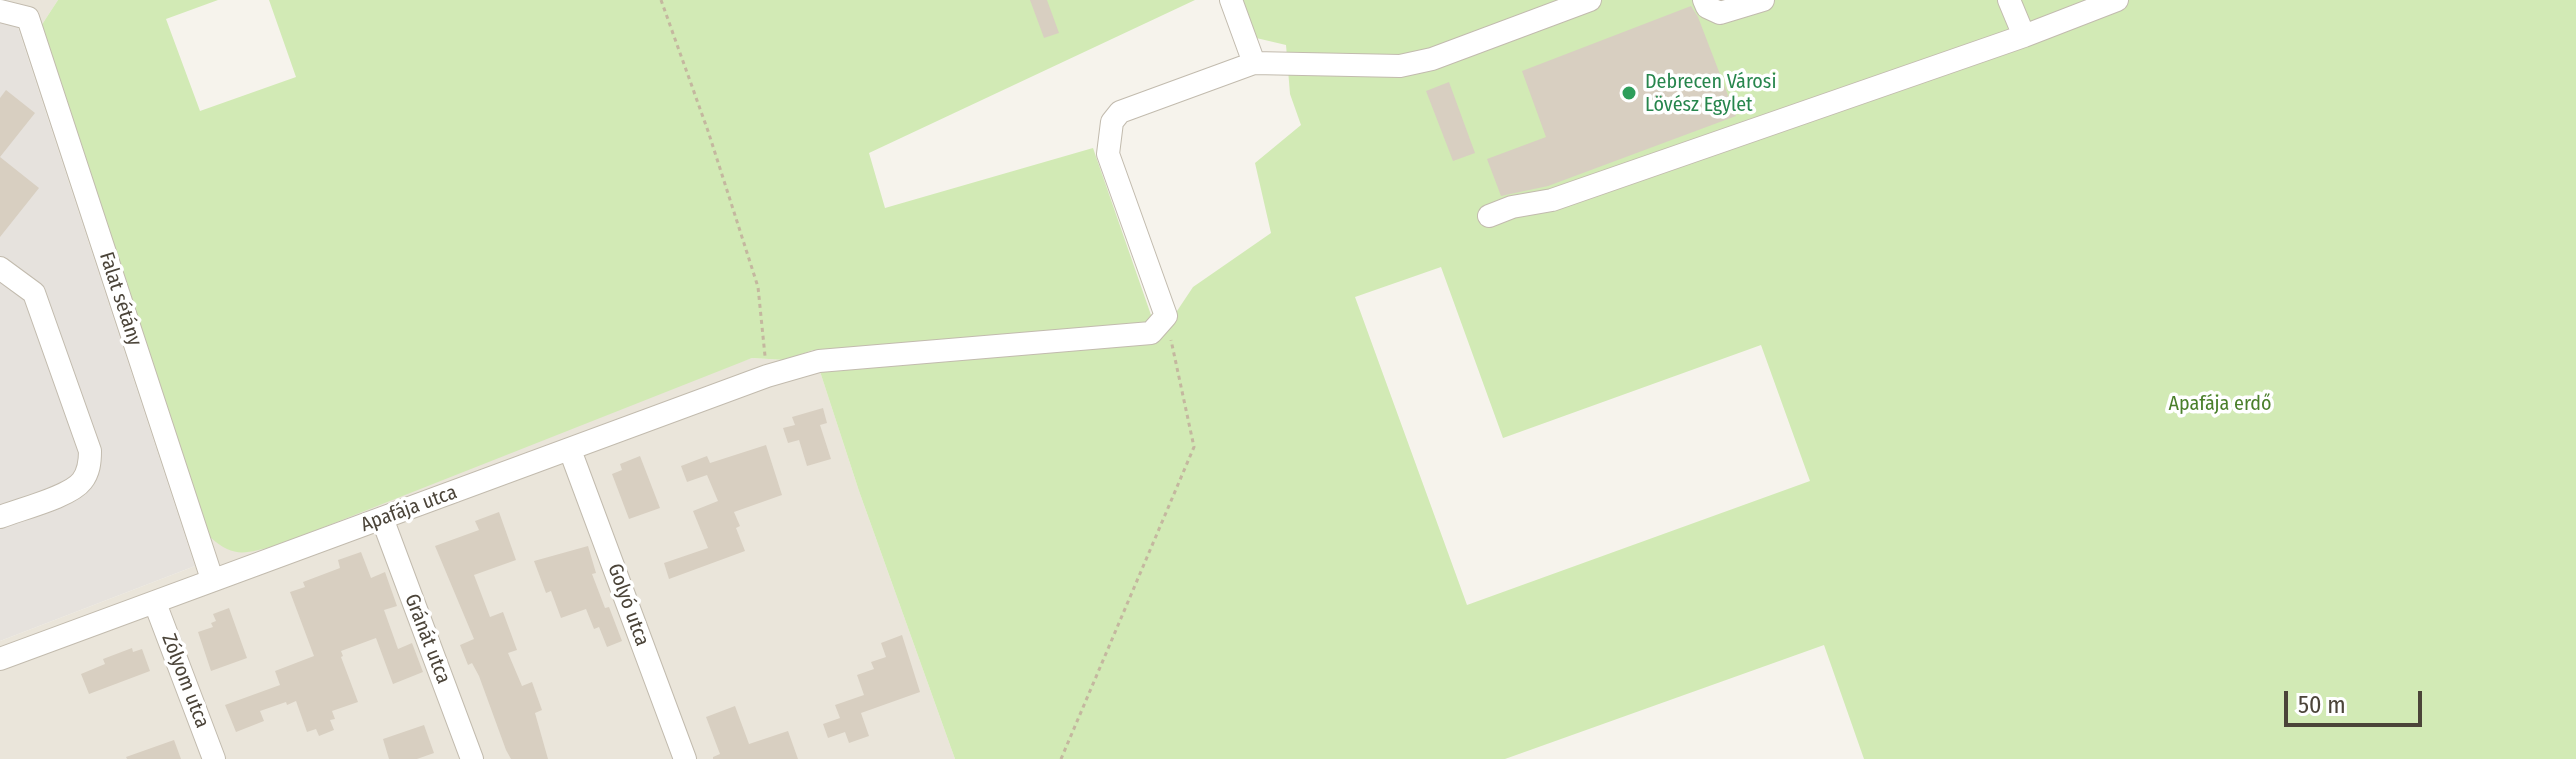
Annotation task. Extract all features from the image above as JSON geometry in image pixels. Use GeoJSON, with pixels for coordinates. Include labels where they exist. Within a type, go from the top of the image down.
{"type":"FeatureCollection","features":[{"type":"Feature","properties":{"kind":"street"},"geometry":{"type":"LineString","coordinates":[[1231,0],[1254,63]]}},
{"type":"Feature","properties":{"kind":"street"},"geometry":{"type":"LineString","coordinates":[[1166,316],[1108,154],[1112,122],[1120,112],[1254,63],[1400,66],[1432,59],[1590,0]]}},
{"type":"Feature","properties":{"kind":"street"},"geometry":{"type":"LineString","coordinates":[[1704,0],[1707,7],[1720,13],[1763,0]]}},
{"type":"Feature","properties":{"kind":"street"},"geometry":{"type":"LineString","coordinates":[[2009,0],[2024,36]]}},
{"type":"Feature","properties":{"kind":"street"},"geometry":{"type":"LineString","coordinates":[[1489,216],[1512,207],[1552,200],[2024,36],[2117,0]]}},
{"type":"Feature","properties":{"kind":"street","name":"Falat sétány"},"geometry":{"type":"LineString","coordinates":[[0,11],[28,18],[212,579]]}},
{"type":"Feature","properties":{"kind":"street"},"geometry":{"type":"LineString","coordinates":[[0,268],[34,293],[90,451],[89,466],[81,483],[0,517]]}},
{"type":"Feature","properties":{"kind":"street","name":"Apafája utca"},"geometry":{"type":"LineString","coordinates":[[0,659],[767,376],[819,361],[1151,333],[1166,316]]}},
{"type":"Feature","properties":{"kind":"street","name":"Golyó utca"},"geometry":{"type":"LineString","coordinates":[[570,450],[685,759]]}},
{"type":"Feature","properties":{"kind":"street","name":"Gránát utca"},"geometry":{"type":"LineString","coordinates":[[382,518],[472,759]]}},
{"type":"Feature","properties":{"kind":"street","name":"Zólyom utca"},"geometry":{"type":"LineString","coordinates":[[155,603],[214,759]]}},
{"type":"Feature","properties":{"kind":"path"},"geometry":{"type":"LineString","coordinates":[[661,0],[708,131],[758,287],[767,376]]}},
{"type":"Feature","properties":{"kind":"path"},"geometry":{"type":"LineString","coordinates":[[1061,759],[1194,447],[1166,316]]}},
{"type":"Feature","properties":{"kind":"shaded area"},"geometry":{"type":"Polygon","coordinates":[[[0,0],[9,0],[195,566],[0,641],[0,0]]]}},
{"type":"Feature","properties":{"kind":"shaded area"},"geometry":{"type":"Polygon","coordinates":[[[9,0],[58,0],[41,26],[210,537],[752,358],[785,360],[813,350],[859,491],[955,759],[0,759],[0,641],[195,566],[9,0]]]}},
{"type":"Feature","properties":{"kind":"green space","name":"Apafája erdő"},"geometry":{"type":"Polygon","coordinates":[[[58,0],[218,0],[166,19],[200,111],[296,77],[269,0],[1195,0],[869,153],[885,208],[1093,148],[1159,338],[1193,287],[1271,233],[1255,163],[1301,125],[1290,94],[1286,45],[1252,37],[1237,0],[2576,0],[2576,759],[1864,759],[1824,645],[1505,759],[955,759],[859,491],[813,350],[785,360],[752,358],[276,546],[234,552],[210,537],[41,26],[58,0]],[[1441,267],[1355,297],[1467,605],[1810,481],[1761,345],[1503,438],[1441,267]]]}},
{"type":"Feature","properties":{"kind":"building"},"geometry":{"type":"Polygon","coordinates":[[[1030,0],[1047,0],[1059,33],[1044,38],[1030,0]]]}},
{"type":"Feature","properties":{"kind":"building","name":"Debrecen Városi Lövész Egylet"},"geometry":{"type":"Polygon","coordinates":[[[1691,6],[1736,116],[1548,186],[1501,196],[1487,159],[1546,137],[1522,71],[1691,6]]]}},
{"type":"Feature","properties":{"kind":"building"},"geometry":{"type":"Polygon","coordinates":[[[1449,82],[1475,153],[1453,161],[1426,91],[1449,82]]]}},
{"type":"Feature","properties":{"kind":"building"},"geometry":{"type":"Polygon","coordinates":[[[6,90],[35,113],[0,157],[0,98],[6,90]]]}},
{"type":"Feature","properties":{"kind":"building"},"geometry":{"type":"Polygon","coordinates":[[[0,157],[39,188],[0,237],[0,157]]]}},
{"type":"Feature","properties":{"kind":"building"},"geometry":{"type":"Polygon","coordinates":[[[823,408],[827,423],[820,425],[831,459],[807,466],[799,440],[788,443],[783,428],[795,425],[792,417],[823,408]]]}},
{"type":"Feature","properties":{"kind":"building"},"geometry":{"type":"Polygon","coordinates":[[[766,445],[782,495],[734,512],[740,526],[736,528],[745,551],[669,579],[664,563],[708,548],[693,511],[718,501],[707,475],[687,482],[681,466],[707,456],[710,463],[766,445]]]}},
{"type":"Feature","properties":{"kind":"building"},"geometry":{"type":"Polygon","coordinates":[[[640,456],[660,508],[629,519],[612,474],[622,470],[620,464],[640,456]]]}},
{"type":"Feature","properties":{"kind":"building"},"geometry":{"type":"Polygon","coordinates":[[[499,512],[516,560],[474,575],[490,617],[503,612],[517,650],[508,653],[522,686],[532,682],[542,710],[535,713],[548,759],[511,759],[506,750],[479,676],[472,663],[468,665],[460,645],[474,639],[435,546],[479,530],[475,521],[499,512]]]}},
{"type":"Feature","properties":{"kind":"building"},"geometry":{"type":"Polygon","coordinates":[[[588,546],[596,573],[592,574],[622,641],[607,647],[599,627],[594,629],[586,609],[561,618],[551,591],[546,593],[534,561],[588,546]]]}},
{"type":"Feature","properties":{"kind":"building"},"geometry":{"type":"Polygon","coordinates":[[[361,552],[371,578],[385,572],[397,606],[384,610],[398,649],[412,643],[423,672],[393,684],[376,638],[341,651],[358,702],[332,711],[335,719],[330,720],[334,730],[319,736],[316,729],[307,732],[296,701],[260,711],[264,721],[236,732],[225,705],[280,685],[275,671],[314,656],[290,592],[305,587],[303,582],[340,568],[338,560],[361,552]]]}},
{"type":"Feature","properties":{"kind":"building"},"geometry":{"type":"Polygon","coordinates":[[[229,608],[247,658],[211,671],[198,632],[213,627],[211,623],[216,621],[213,614],[229,608]]]}},
{"type":"Feature","properties":{"kind":"building"},"geometry":{"type":"Polygon","coordinates":[[[902,635],[920,692],[861,713],[869,736],[849,743],[845,732],[828,738],[823,724],[840,718],[835,705],[864,695],[857,675],[874,669],[871,662],[886,657],[881,643],[902,635]]]}},
{"type":"Feature","properties":{"kind":"building"},"geometry":{"type":"Polygon","coordinates":[[[132,648],[133,652],[142,649],[150,671],[89,694],[81,674],[105,664],[103,659],[132,648]]]}},
{"type":"Feature","properties":{"kind":"building"},"geometry":{"type":"Polygon","coordinates":[[[735,706],[749,744],[788,731],[798,759],[713,759],[720,754],[706,717],[735,706]]]}},
{"type":"Feature","properties":{"kind":"building"},"geometry":{"type":"Polygon","coordinates":[[[424,725],[434,753],[417,759],[389,759],[383,739],[424,725]]]}},
{"type":"Feature","properties":{"kind":"building"},"geometry":{"type":"Polygon","coordinates":[[[174,740],[181,759],[126,757],[174,740]]]}},
{"type":"Feature","properties":{"kind":"place","name":"Debrecen Városi Lövész Egylet"},"geometry":{"type":"Point","coordinates":[1629,93]}}]}
